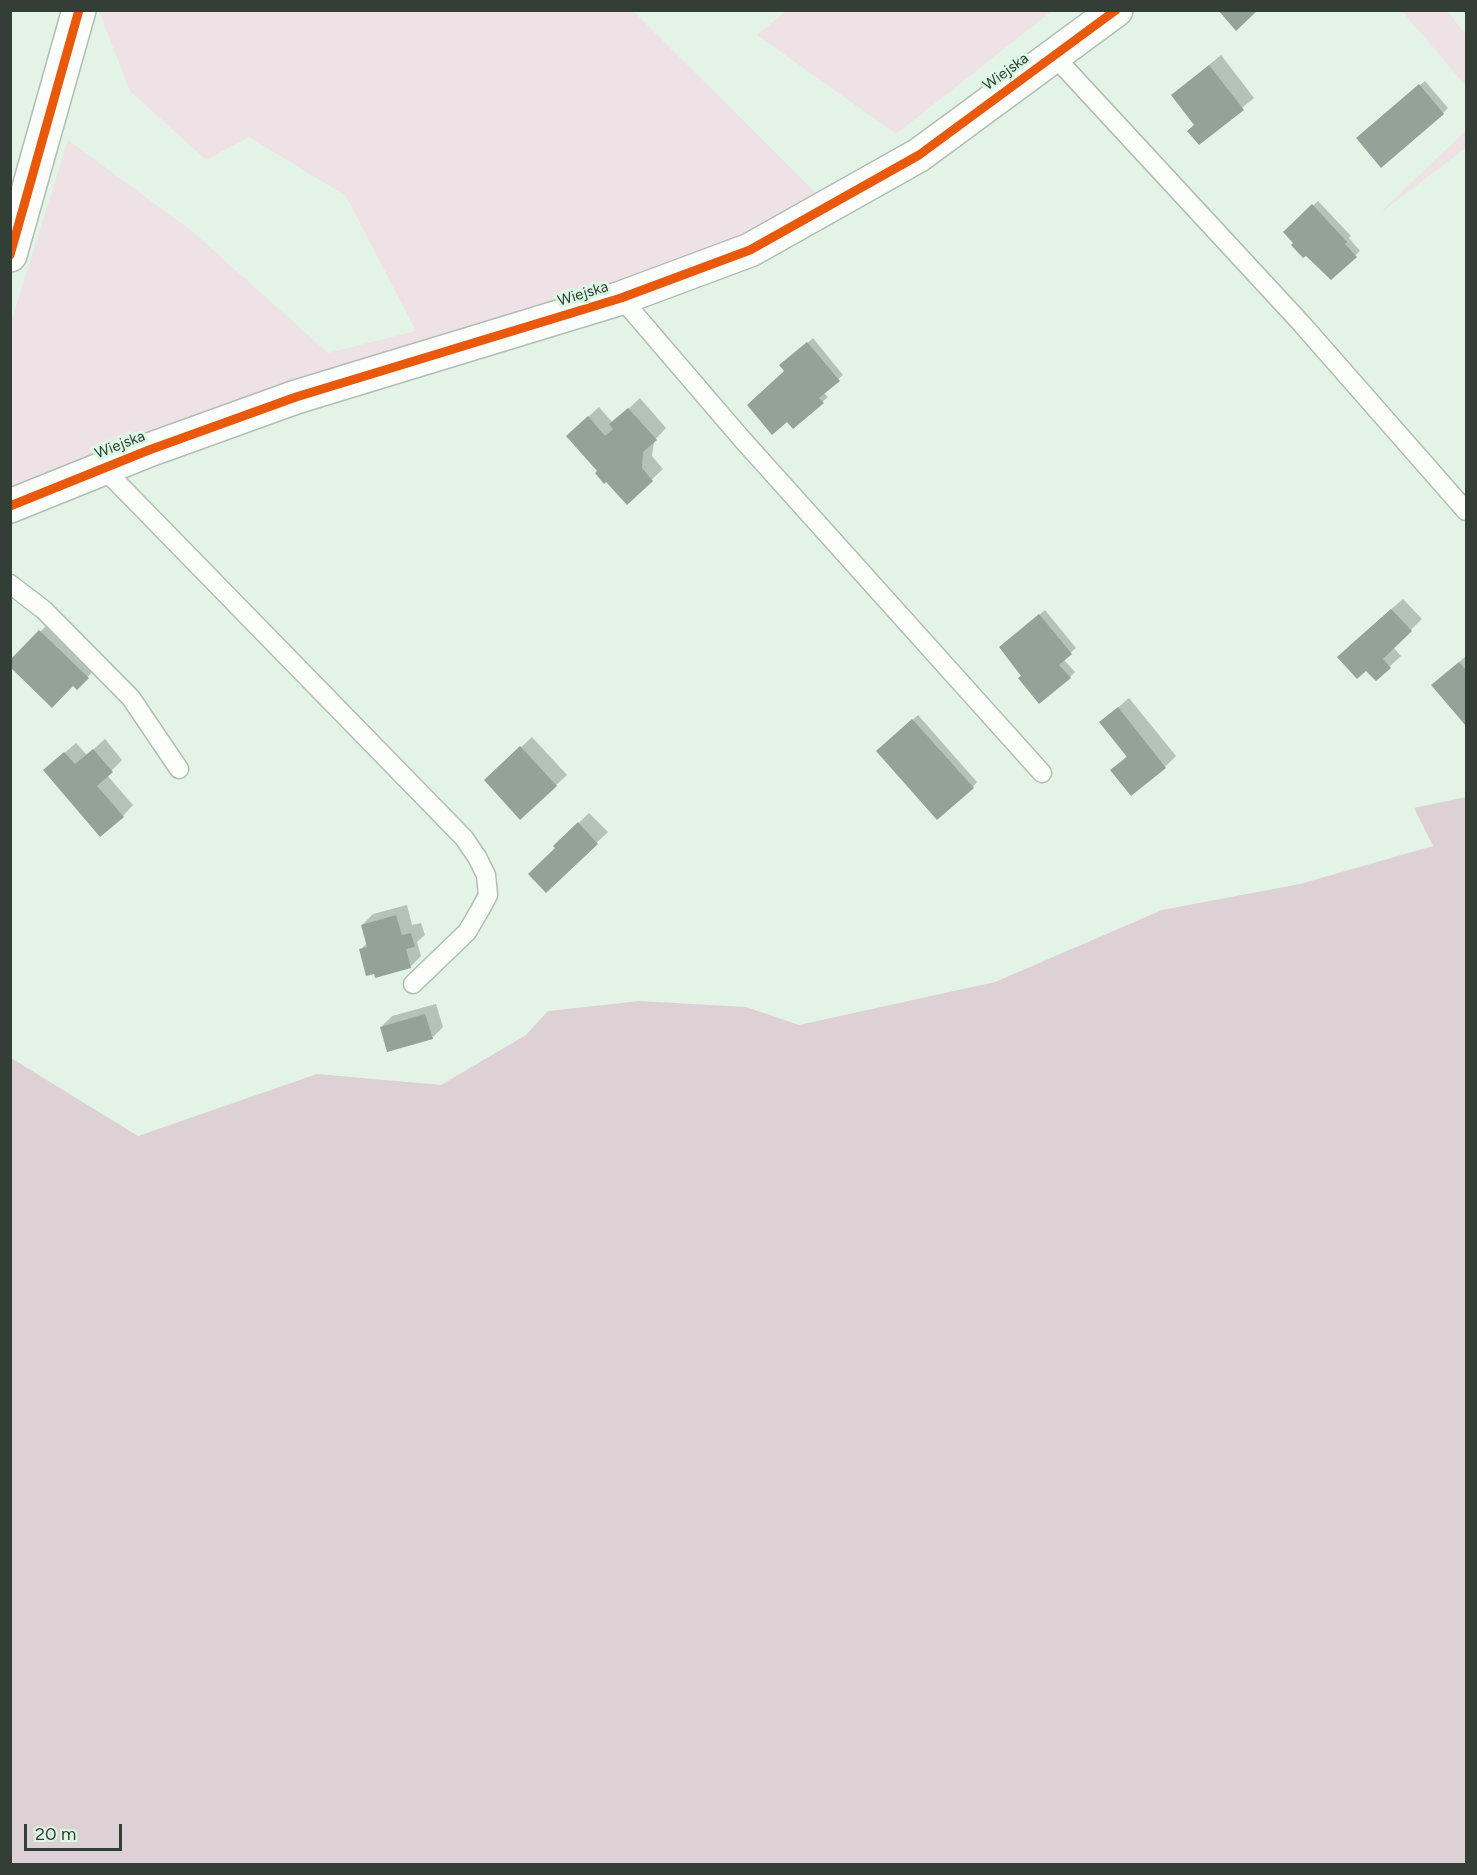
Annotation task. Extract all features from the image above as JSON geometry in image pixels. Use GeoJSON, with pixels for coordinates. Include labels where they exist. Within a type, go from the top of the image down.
{"type":"FeatureCollection","features":[{"type":"Feature","properties":{"kind":"street"},"geometry":{"type":"LineString","coordinates":[[10,255],[80,10]]}},
{"type":"Feature","properties":{"kind":"street","name":"Wiejska"},"geometry":{"type":"LineString","coordinates":[[10,506],[104,468],[296,397],[621,298],[750,250],[919,155],[1116,10]]}},
{"type":"Feature","properties":{"kind":"lane"},"geometry":{"type":"LineString","coordinates":[[1054,56],[1301,323],[1467,510]]}},
{"type":"Feature","properties":{"kind":"lane"},"geometry":{"type":"LineString","coordinates":[[621,298],[741,438],[1042,772]]}},
{"type":"Feature","properties":{"kind":"lane"},"geometry":{"type":"LineString","coordinates":[[104,468],[464,838],[477,857],[486,875],[488,895],[467,932],[413,984]]}},
{"type":"Feature","properties":{"kind":"lane"},"geometry":{"type":"LineString","coordinates":[[10,584],[44,610],[131,698],[179,770]]}},
{"type":"Feature","properties":{"kind":"shaded area"},"geometry":{"type":"Polygon","coordinates":[[[787,10],[1052,11],[896,134],[757,35],[787,10]]]}},
{"type":"Feature","properties":{"kind":"shaded area"},"geometry":{"type":"Polygon","coordinates":[[[99,11],[633,11],[820,197],[757,241],[11,499],[11,322],[68,140],[193,232],[328,353],[416,331],[346,196],[249,137],[206,160],[130,91],[99,11]]]}},
{"type":"Feature","properties":{"kind":"shaded area"},"geometry":{"type":"Polygon","coordinates":[[[1402,11],[1447,11],[1466,35],[1466,86],[1402,11]]]}},
{"type":"Feature","properties":{"kind":"shaded area"},"geometry":{"type":"Polygon","coordinates":[[[1466,130],[1466,148],[1380,213],[1466,130]]]}},
{"type":"Feature","properties":{"kind":"shaded area"},"geometry":{"type":"Polygon","coordinates":[[[1466,797],[1466,1864],[11,1864],[11,1058],[138,1136],[317,1074],[441,1085],[526,1035],[548,1011],[640,1001],[746,1007],[799,1025],[995,982],[1162,910],[1300,884],[1433,846],[1414,808],[1466,797]]]}},
{"type":"Feature","properties":{"kind":"building"},"geometry":{"type":"Polygon","coordinates":[[[1218,10],[1258,10],[1236,31],[1218,10]]]}},
{"type":"Feature","properties":{"kind":"building"},"geometry":{"type":"Polygon","coordinates":[[[1209,65],[1244,110],[1199,145],[1187,131],[1194,125],[1171,95],[1209,65]]]}},
{"type":"Feature","properties":{"kind":"building"},"geometry":{"type":"Polygon","coordinates":[[[1419,84],[1444,114],[1381,168],[1356,138],[1419,84]]]}},
{"type":"Feature","properties":{"kind":"building"},"geometry":{"type":"Polygon","coordinates":[[[1312,204],[1347,242],[1345,244],[1357,257],[1331,280],[1306,256],[1303,258],[1283,232],[1312,204]]]}},
{"type":"Feature","properties":{"kind":"building"},"geometry":{"type":"Polygon","coordinates":[[[807,342],[840,381],[819,398],[824,403],[793,429],[787,422],[772,435],[747,405],[784,371],[779,365],[807,342]]]}},
{"type":"Feature","properties":{"kind":"building"},"geometry":{"type":"Polygon","coordinates":[[[628,408],[657,440],[643,452],[642,468],[653,481],[627,505],[606,482],[604,484],[595,473],[597,471],[566,436],[588,416],[605,436],[613,429],[609,424],[628,408]]]}},
{"type":"Feature","properties":{"kind":"building"},"geometry":{"type":"Polygon","coordinates":[[[1391,609],[1412,631],[1383,659],[1391,668],[1376,681],[1366,671],[1357,679],[1337,657],[1391,609]]]}},
{"type":"Feature","properties":{"kind":"building"},"geometry":{"type":"Polygon","coordinates":[[[1039,614],[1072,654],[1059,665],[1071,678],[1039,704],[1018,678],[1021,676],[999,647],[1039,614]]]}},
{"type":"Feature","properties":{"kind":"building"},"geometry":{"type":"Polygon","coordinates":[[[39,630],[89,678],[77,690],[73,686],[52,708],[10,667],[10,660],[39,630]]]}},
{"type":"Feature","properties":{"kind":"building"},"geometry":{"type":"Polygon","coordinates":[[[1459,662],[1466,670],[1466,726],[1431,685],[1459,662]]]}},
{"type":"Feature","properties":{"kind":"building"},"geometry":{"type":"Polygon","coordinates":[[[1118,707],[1166,768],[1131,796],[1110,770],[1127,757],[1099,722],[1118,707]]]}},
{"type":"Feature","properties":{"kind":"building"},"geometry":{"type":"Polygon","coordinates":[[[912,719],[974,788],[937,820],[876,751],[912,719]]]}},
{"type":"Feature","properties":{"kind":"building"},"geometry":{"type":"Polygon","coordinates":[[[520,746],[557,786],[520,820],[484,780],[520,746]]]}},
{"type":"Feature","properties":{"kind":"building"},"geometry":{"type":"Polygon","coordinates":[[[93,749],[113,772],[97,786],[124,817],[100,837],[43,770],[64,752],[75,764],[93,749]]]}},
{"type":"Feature","properties":{"kind":"building"},"geometry":{"type":"Polygon","coordinates":[[[578,822],[598,844],[546,893],[528,874],[578,822]]]}},
{"type":"Feature","properties":{"kind":"building"},"geometry":{"type":"Polygon","coordinates":[[[396,915],[402,935],[411,933],[415,947],[406,949],[411,968],[375,978],[374,974],[366,976],[359,949],[367,947],[361,925],[396,915]]]}},
{"type":"Feature","properties":{"kind":"building"},"geometry":{"type":"Polygon","coordinates":[[[425,1014],[433,1039],[387,1052],[380,1027],[425,1014]]]}},
{"type":"Feature","properties":{"kind":"cycle path"},"geometry":{"type":"LineString","coordinates":[[10,255],[79,10]]}},
{"type":"Feature","properties":{"kind":"cycle path"},"geometry":{"type":"LineString","coordinates":[[10,506],[149,450],[296,397],[621,298],[750,250],[919,155],[1116,10]]}}]}
